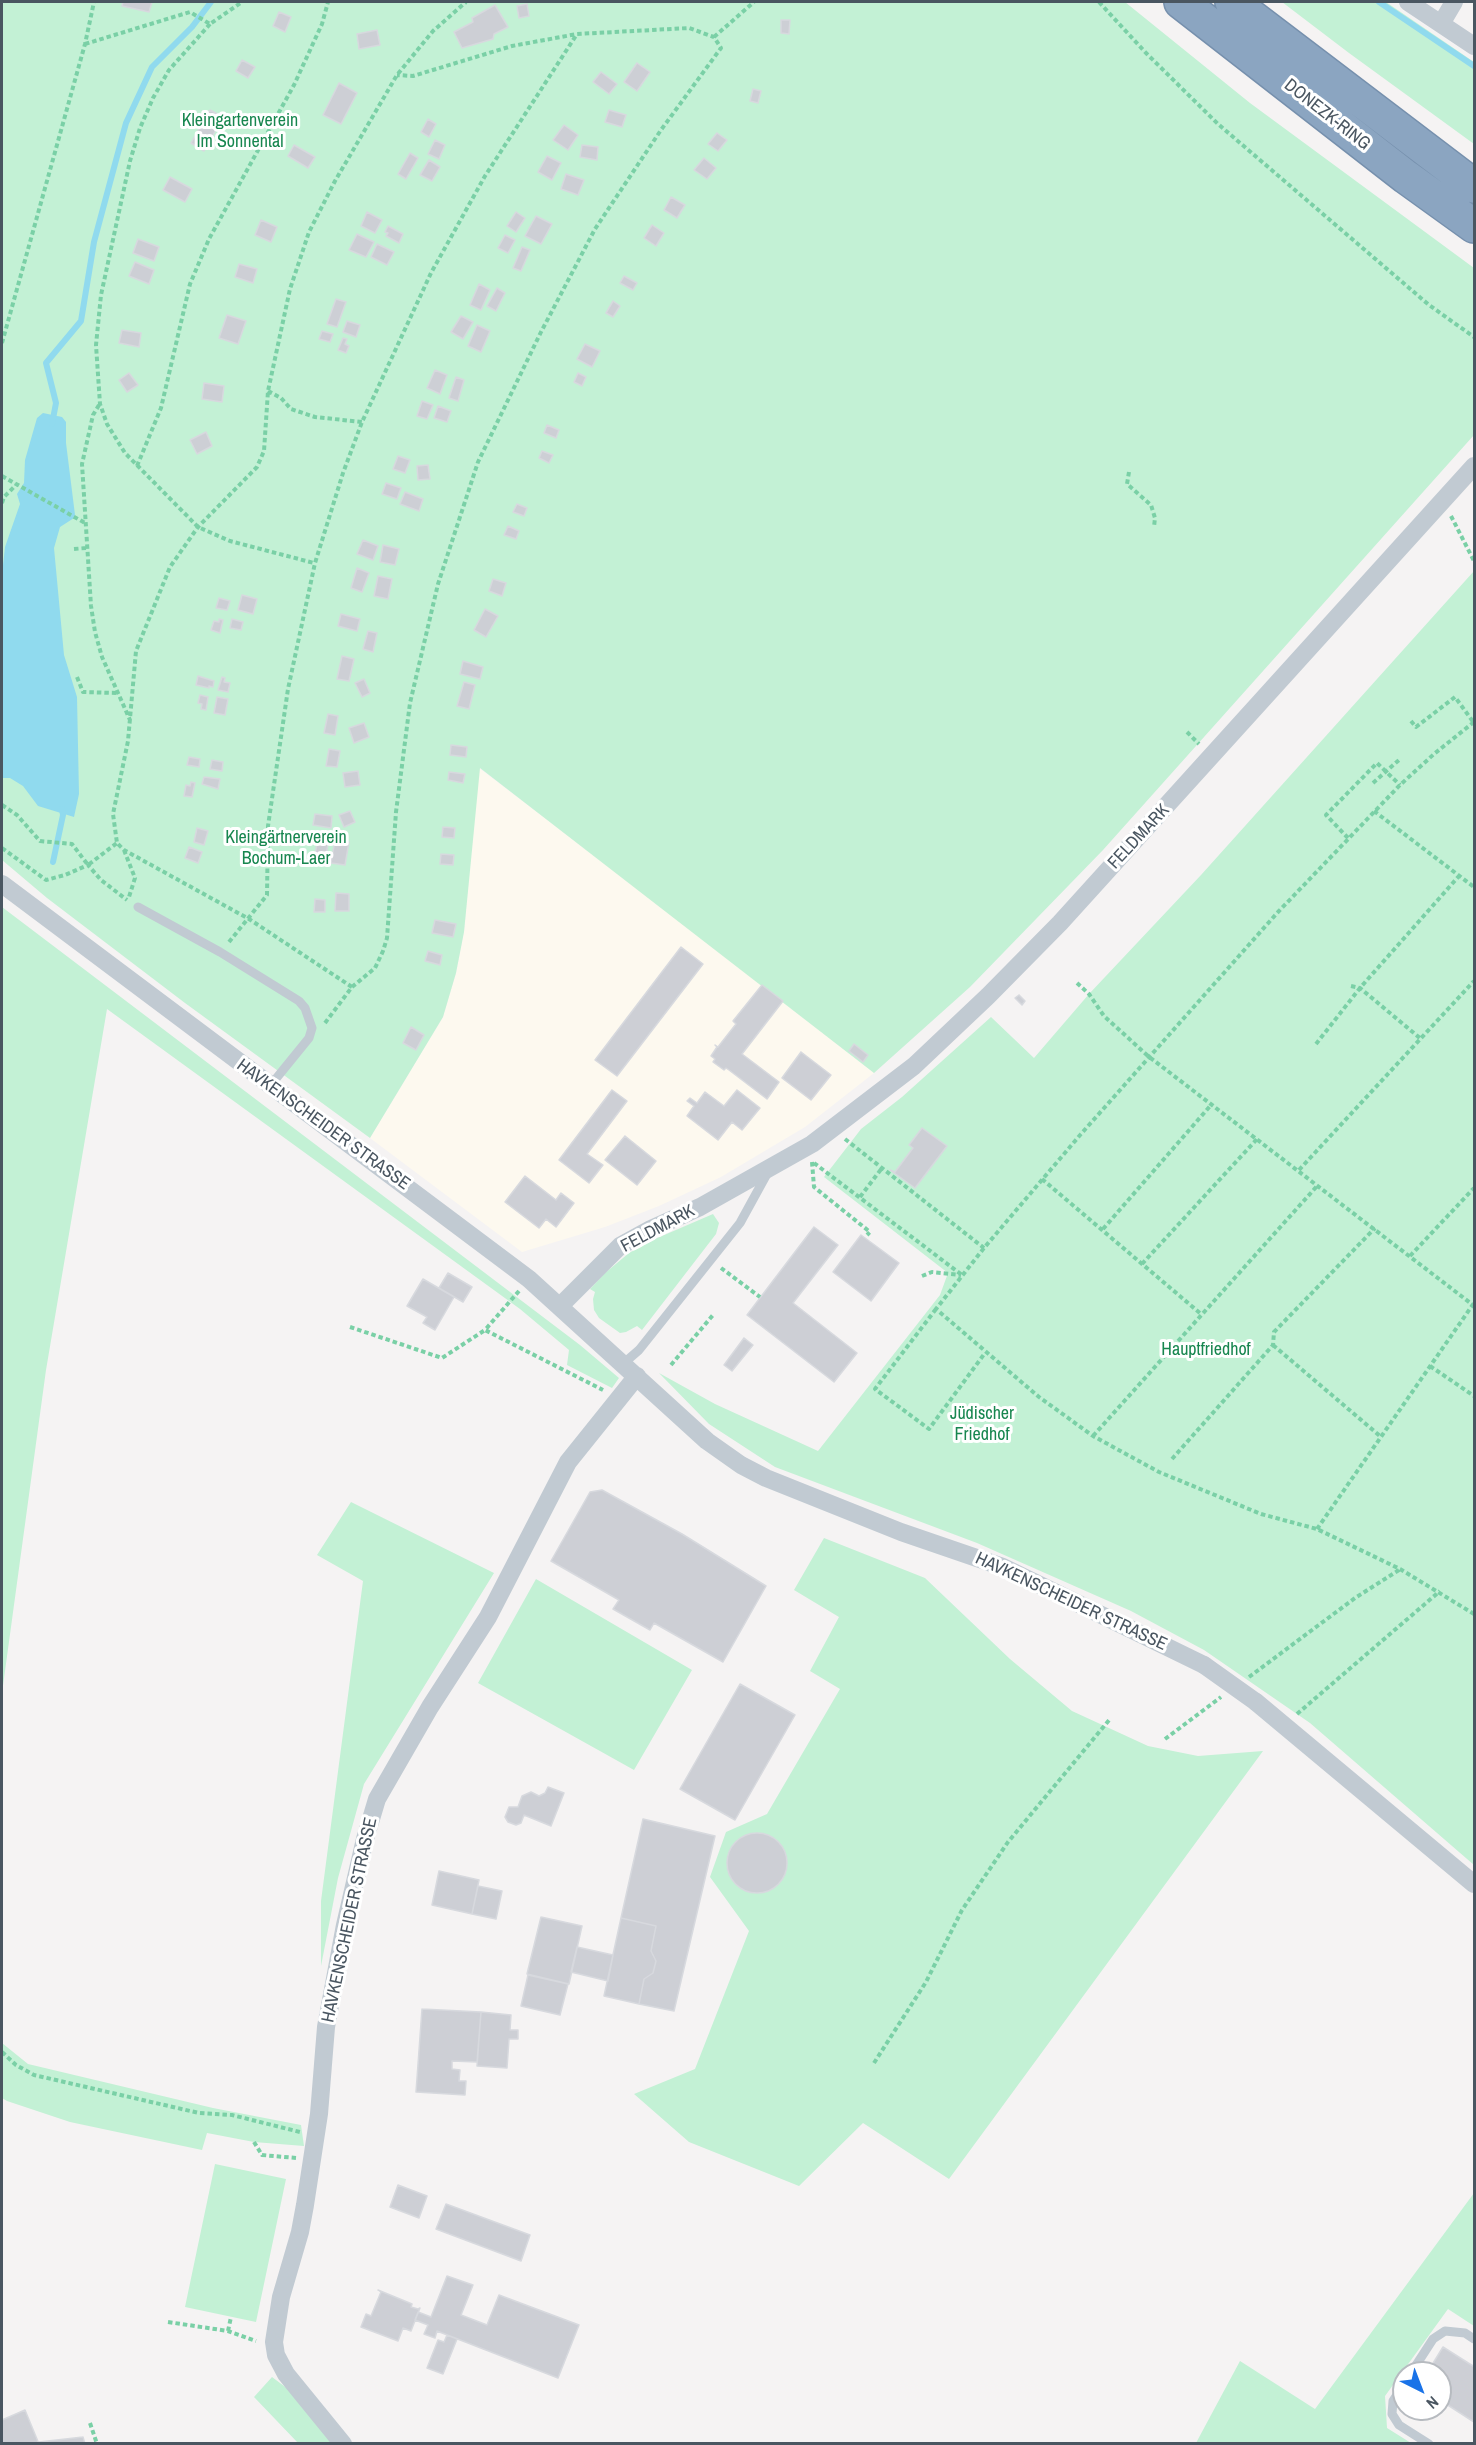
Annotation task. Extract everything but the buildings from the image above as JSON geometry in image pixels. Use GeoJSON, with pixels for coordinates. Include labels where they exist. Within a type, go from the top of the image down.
{"type":"FeatureCollection","features":[{"type":"Feature","properties":{"kind":"highway","name":"DONEZK-RING"},"geometry":{"type":"LineString","coordinates":[[1181,2],[1406,177],[1474,226]]}},
{"type":"Feature","properties":{"kind":"highway","name":"DONEZK-RING"},"geometry":{"type":"LineString","coordinates":[[1232,2],[1474,186]]}},
{"type":"Feature","properties":{"kind":"street"},"geometry":{"type":"LineString","coordinates":[[1408,2],[1474,46]]}},
{"type":"Feature","properties":{"kind":"street"},"geometry":{"type":"LineString","coordinates":[[1441,24],[1455,2]]}},
{"type":"Feature","properties":{"kind":"street","name":"FELDMARK"},"geometry":{"type":"LineString","coordinates":[[560,1306],[620,1246],[770,1170],[812,1153],[833,1129],[914,1065],[988,996],[1052,931],[1474,466]]}},
{"type":"Feature","properties":{"kind":"street","name":"HAVKENSCHEIDER STRASSE"},"geometry":{"type":"LineString","coordinates":[[2,884],[529,1279],[707,1441],[741,1465],[757,1474],[901,1533],[1003,1567],[1203,1665],[1256,1702],[1474,1884]]}},
{"type":"Feature","properties":{"kind":"street","name":"HAVKENSCHEIDER STRASSE"},"geometry":{"type":"LineString","coordinates":[[275,2348],[281,2297],[300,2232],[316,2135],[326,2027],[345,1925],[377,1799],[430,1707],[488,1617],[568,1462],[620,1398],[630,1370]]}},
{"type":"Feature","properties":{"kind":"street"},"geometry":{"type":"LineString","coordinates":[[275,2348],[286,2374],[343,2444]]}},
{"type":"Feature","properties":{"kind":"lane"},"geometry":{"type":"LineString","coordinates":[[138,907],[220,952],[299,1001],[310,1017],[312,1028],[309,1038],[270,1086]]}},
{"type":"Feature","properties":{"kind":"lane","name":"FELDMARK"},"geometry":{"type":"LineString","coordinates":[[630,1370],[639,1350],[740,1223],[770,1170]]}},
{"type":"Feature","properties":{"kind":"lane"},"geometry":{"type":"LineString","coordinates":[[1419,2361],[1433,2339],[1446,2331],[1465,2333],[1474,2339]]}},
{"type":"Feature","properties":{"kind":"lane"},"geometry":{"type":"LineString","coordinates":[[1396,2421],[1429,2444]]}},
{"type":"Feature","properties":{"kind":"path"},"geometry":{"type":"LineString","coordinates":[[2,343],[85,44],[94,2]]}},
{"type":"Feature","properties":{"kind":"path"},"geometry":{"type":"LineString","coordinates":[[242,2],[210,24],[169,70],[140,128],[130,162],[101,295],[96,345],[100,404],[107,424],[125,453],[198,527],[230,541],[315,563]]}},
{"type":"Feature","properties":{"kind":"path"},"geometry":{"type":"LineString","coordinates":[[136,466],[161,408],[190,284],[205,248],[294,85],[322,24],[328,2]]}},
{"type":"Feature","properties":{"kind":"path"},"geometry":{"type":"LineString","coordinates":[[352,987],[249,919],[124,850],[117,843],[113,814],[128,741],[136,651],[170,567],[198,527],[257,467],[264,451],[268,391],[290,289],[309,232],[346,162],[397,75],[433,31],[466,2]]}},
{"type":"Feature","properties":{"kind":"path"},"geometry":{"type":"LineString","coordinates":[[714,37],[754,2]]}},
{"type":"Feature","properties":{"kind":"path"},"geometry":{"type":"LineString","coordinates":[[1099,2],[1146,53],[1218,124],[1429,304],[1474,337]]}},
{"type":"Feature","properties":{"kind":"path"},"geometry":{"type":"LineString","coordinates":[[85,44],[190,12],[210,24]]}},
{"type":"Feature","properties":{"kind":"path"},"geometry":{"type":"LineString","coordinates":[[309,1038],[325,1023],[352,987],[375,968],[387,938],[396,812],[410,703],[438,584],[478,462],[541,332],[595,229],[661,130],[721,48],[714,37],[689,28],[636,29],[577,34],[512,46],[413,75],[397,75]]}},
{"type":"Feature","properties":{"kind":"path"},"geometry":{"type":"LineString","coordinates":[[220,952],[267,895],[268,826],[283,721],[315,563],[343,473],[362,422],[431,273],[484,176],[577,34]]}},
{"type":"Feature","properties":{"kind":"path"},"geometry":{"type":"LineString","coordinates":[[268,391],[281,398],[291,409],[315,417],[362,422]]}},
{"type":"Feature","properties":{"kind":"path"},"geometry":{"type":"LineString","coordinates":[[100,404],[93,415],[82,464],[86,548],[95,632],[116,693],[130,721]]}},
{"type":"Feature","properties":{"kind":"path"},"geometry":{"type":"LineString","coordinates":[[1129,472],[1127,484],[1151,505],[1155,527]]}},
{"type":"Feature","properties":{"kind":"path"},"geometry":{"type":"LineString","coordinates":[[2,476],[85,523]]}},
{"type":"Feature","properties":{"kind":"path"},"geometry":{"type":"LineString","coordinates":[[2,503],[4,497],[16,485]]}},
{"type":"Feature","properties":{"kind":"path"},"geometry":{"type":"LineString","coordinates":[[1443,502],[1474,561]]}},
{"type":"Feature","properties":{"kind":"path"},"geometry":{"type":"LineString","coordinates":[[74,549],[86,548]]}},
{"type":"Feature","properties":{"kind":"path"},"geometry":{"type":"LineString","coordinates":[[77,676],[83,692],[116,693]]}},
{"type":"Feature","properties":{"kind":"path"},"geometry":{"type":"LineString","coordinates":[[985,1353],[928,1429],[875,1389],[984,1248],[1148,1056],[1278,912],[1374,811],[1400,785],[1474,722],[1455,698],[1416,727],[1411,721]]}},
{"type":"Feature","properties":{"kind":"path"},"geometry":{"type":"LineString","coordinates":[[1373,783],[1399,760]]}},
{"type":"Feature","properties":{"kind":"path"},"geometry":{"type":"LineString","coordinates":[[1348,838],[1326,815],[1377,763],[1400,785]]}},
{"type":"Feature","properties":{"kind":"path"},"geometry":{"type":"LineString","coordinates":[[2,805],[17,815],[40,841],[72,844],[101,880],[128,901],[135,878],[124,850]]}},
{"type":"Feature","properties":{"kind":"path"},"geometry":{"type":"LineString","coordinates":[[1374,811],[1474,888]]}},
{"type":"Feature","properties":{"kind":"path"},"geometry":{"type":"LineString","coordinates":[[2,848],[45,880],[65,875],[88,865],[117,843]]}},
{"type":"Feature","properties":{"kind":"path"},"geometry":{"type":"LineString","coordinates":[[1316,1044],[1360,988],[1459,876]]}},
{"type":"Feature","properties":{"kind":"path"},"geometry":{"type":"LineString","coordinates":[[1299,1170],[1474,981]]}},
{"type":"Feature","properties":{"kind":"path"},"geometry":{"type":"LineString","coordinates":[[1077,982],[1089,994],[1104,1016],[1148,1056],[1474,1304],[1317,1529]]}},
{"type":"Feature","properties":{"kind":"path"},"geometry":{"type":"LineString","coordinates":[[1351,986],[1360,988],[1421,1039]]}},
{"type":"Feature","properties":{"kind":"path"},"geometry":{"type":"LineString","coordinates":[[1103,1229],[1211,1105]]}},
{"type":"Feature","properties":{"kind":"path"},"geometry":{"type":"LineString","coordinates":[[833,1129],[984,1248]]}},
{"type":"Feature","properties":{"kind":"path"},"geometry":{"type":"LineString","coordinates":[[1142,1264],[1257,1139]]}},
{"type":"Feature","properties":{"kind":"path"},"geometry":{"type":"LineString","coordinates":[[812,1153],[860,1197],[962,1275]]}},
{"type":"Feature","properties":{"kind":"path"},"geometry":{"type":"LineString","coordinates":[[812,1153],[814,1187],[870,1232],[867,1235]]}},
{"type":"Feature","properties":{"kind":"path"},"geometry":{"type":"LineString","coordinates":[[860,1197],[882,1168]]}},
{"type":"Feature","properties":{"kind":"path"},"geometry":{"type":"LineString","coordinates":[[1042,1179],[1202,1314]]}},
{"type":"Feature","properties":{"kind":"path"},"geometry":{"type":"LineString","coordinates":[[1093,1436],[1318,1185]]}},
{"type":"Feature","properties":{"kind":"path"},"geometry":{"type":"LineString","coordinates":[[1410,1256],[1474,1188]]}},
{"type":"Feature","properties":{"kind":"path"},"geometry":{"type":"LineString","coordinates":[[1172,1459],[1273,1345],[1274,1332],[1374,1228]]}},
{"type":"Feature","properties":{"kind":"path"},"geometry":{"type":"LineString","coordinates":[[721,1268],[760,1297]]}},
{"type":"Feature","properties":{"kind":"path"},"geometry":{"type":"LineString","coordinates":[[922,1276],[932,1272],[962,1275]]}},
{"type":"Feature","properties":{"kind":"path"},"geometry":{"type":"LineString","coordinates":[[350,1327],[442,1358],[485,1330],[529,1279]]}},
{"type":"Feature","properties":{"kind":"path"},"geometry":{"type":"LineString","coordinates":[[936,1309],[1039,1397],[1093,1436],[1159,1472],[1251,1510],[1317,1529],[1400,1569],[1440,1591],[1474,1614]]}},
{"type":"Feature","properties":{"kind":"path"},"geometry":{"type":"LineString","coordinates":[[671,1365],[713,1315]]}},
{"type":"Feature","properties":{"kind":"path"},"geometry":{"type":"LineString","coordinates":[[485,1330],[620,1398]]}},
{"type":"Feature","properties":{"kind":"path"},"geometry":{"type":"LineString","coordinates":[[1273,1345],[1380,1436]]}},
{"type":"Feature","properties":{"kind":"path"},"geometry":{"type":"LineString","coordinates":[[1430,1366],[1474,1396]]}},
{"type":"Feature","properties":{"kind":"path"},"geometry":{"type":"LineString","coordinates":[[1245,1680],[1355,1598],[1400,1569]]}},
{"type":"Feature","properties":{"kind":"path"},"geometry":{"type":"LineString","coordinates":[[1284,1725],[1440,1591]]}},
{"type":"Feature","properties":{"kind":"path"},"geometry":{"type":"LineString","coordinates":[[1165,1739],[1227,1694]]}},
{"type":"Feature","properties":{"kind":"path"},"geometry":{"type":"LineString","coordinates":[[874,2063],[927,1982],[962,1910],[1008,1842],[1110,1719]]}},
{"type":"Feature","properties":{"kind":"path"},"geometry":{"type":"LineString","coordinates":[[2,2052],[16,2066],[34,2075],[199,2113],[232,2115],[316,2135]]}},
{"type":"Feature","properties":{"kind":"path"},"geometry":{"type":"LineString","coordinates":[[254,2142],[262,2155],[292,2157],[311,2162]]}},
{"type":"Feature","properties":{"kind":"path"},"geometry":{"type":"LineString","coordinates":[[228,2331],[231,2317]]}},
{"type":"Feature","properties":{"kind":"path"},"geometry":{"type":"LineString","coordinates":[[168,2322],[228,2331],[275,2348]]}},
{"type":"Feature","properties":{"kind":"path"},"geometry":{"type":"LineString","coordinates":[[90,2423],[97,2444]]}},
{"type":"Feature","properties":{"kind":"shaded area"},"geometry":{"type":"Polygon","coordinates":[[[479,768],[874,1073],[805,1127],[721,1177],[659,1206],[605,1227],[522,1252],[370,1138],[443,1017],[456,973],[464,932],[479,768]]]}},
{"type":"Feature","properties":{"kind":"green space"},"geometry":{"type":"Polygon","coordinates":[[[2,2],[1125,2],[1250,103],[1474,268],[1474,435],[1103,850],[970,987],[874,1073],[480,768],[464,932],[456,973],[443,1017],[370,1138],[185,1003],[47,898],[2,860],[2,2]]]}},
{"type":"Feature","properties":{"kind":"green space"},"geometry":{"type":"Polygon","coordinates":[[[1282,2],[1386,2],[1474,62],[1474,144],[1349,53],[1282,2]]]}},
{"type":"Feature","properties":{"kind":"green space","name":"Hauptfriedhof"},"geometry":{"type":"Polygon","coordinates":[[[1474,571],[1474,1865],[1310,1723],[1204,1650],[1131,1611],[977,1543],[775,1467],[709,1424],[659,1373],[715,1404],[818,1451],[940,1295],[948,1273],[824,1177],[861,1129],[902,1097],[991,1017],[1034,1058],[1089,994],[1201,875],[1474,571]]]}},
{"type":"Feature","properties":{"kind":"green space"},"geometry":{"type":"Polygon","coordinates":[[[2,907],[580,1345],[619,1378],[612,1388],[567,1365],[569,1350],[520,1309],[107,1009],[46,1370],[2,1693],[2,907]]]}},
{"type":"Feature","properties":{"kind":"green space"},"geometry":{"type":"Polygon","coordinates":[[[713,1214],[719,1223],[716,1234],[642,1330],[637,1326],[620,1333],[599,1318],[594,1310],[595,1292],[590,1289],[605,1273],[629,1253],[713,1214]]]}},
{"type":"Feature","properties":{"kind":"green space"},"geometry":{"type":"Polygon","coordinates":[[[351,1502],[494,1573],[364,1784],[338,1878],[321,1966],[321,1901],[363,1581],[317,1555],[351,1502]]]}},
{"type":"Feature","properties":{"kind":"green space"},"geometry":{"type":"Polygon","coordinates":[[[824,1538],[925,1578],[1010,1659],[1072,1711],[1148,1746],[1198,1756],[1263,1751],[949,2179],[863,2123],[799,2186],[689,2142],[634,2094],[695,2069],[749,1931],[710,1877],[726,1832],[767,1814],[840,1689],[810,1671],[839,1617],[794,1590],[824,1538]]]}},
{"type":"Feature","properties":{"kind":"green space"},"geometry":{"type":"Polygon","coordinates":[[[536,1579],[692,1670],[634,1770],[478,1683],[536,1579]]]}},
{"type":"Feature","properties":{"kind":"green space"},"geometry":{"type":"Polygon","coordinates":[[[2,2043],[28,2064],[213,2108],[301,2125],[304,2146],[254,2142],[207,2133],[202,2150],[70,2122],[7,2101],[2,2098],[2,2043]]]}},
{"type":"Feature","properties":{"kind":"green space"},"geometry":{"type":"Polygon","coordinates":[[[215,2164],[286,2179],[256,2322],[185,2307],[215,2164]]]}},
{"type":"Feature","properties":{"kind":"green space"},"geometry":{"type":"Polygon","coordinates":[[[1474,2193],[1474,2326],[1448,2309],[1410,2361],[1392,2361],[1392,2386],[1385,2396],[1387,2428],[1411,2443],[1196,2443],[1240,2361],[1315,2409],[1474,2193]]]}},
{"type":"Feature","properties":{"kind":"green space"},"geometry":{"type":"Polygon","coordinates":[[[272,2377],[288,2389],[335,2443],[298,2443],[254,2397],[272,2377]]]}},
{"type":"Feature","properties":{"kind":"water"},"geometry":{"type":"Polygon","coordinates":[[[43,413],[62,417],[66,422],[66,443],[75,515],[60,527],[54,548],[64,655],[77,697],[79,794],[74,817],[38,806],[23,786],[10,778],[2,778],[2,574],[5,547],[20,504],[17,494],[24,483],[25,460],[37,418],[43,413]]]}},
{"type":"Feature","properties":{"kind":"waterway"},"geometry":{"type":"LineString","coordinates":[[52,424],[56,403],[46,363],[81,321],[94,242],[126,123],[152,67],[192,27],[211,2]]}},
{"type":"Feature","properties":{"kind":"waterway"},"geometry":{"type":"LineString","coordinates":[[1379,2],[1474,66]]}},
{"type":"Feature","properties":{"kind":"waterway"},"geometry":{"type":"LineString","coordinates":[[53,862],[63,815],[62,809]]}},
{"type":"Feature","properties":{"kind":"park label","name":"Kleingartenverein Im Sonnental"},"geometry":{"type":"Point","coordinates":[240,131]}},
{"type":"Feature","properties":{"kind":"park label","name":"Kleingärtnerverein Bochum-Laer"},"geometry":{"type":"Point","coordinates":[286,848]}},
{"type":"Feature","properties":{"kind":"park label","name":"Jüdischer Friedhof"},"geometry":{"type":"Point","coordinates":[982,1424]}}]}
